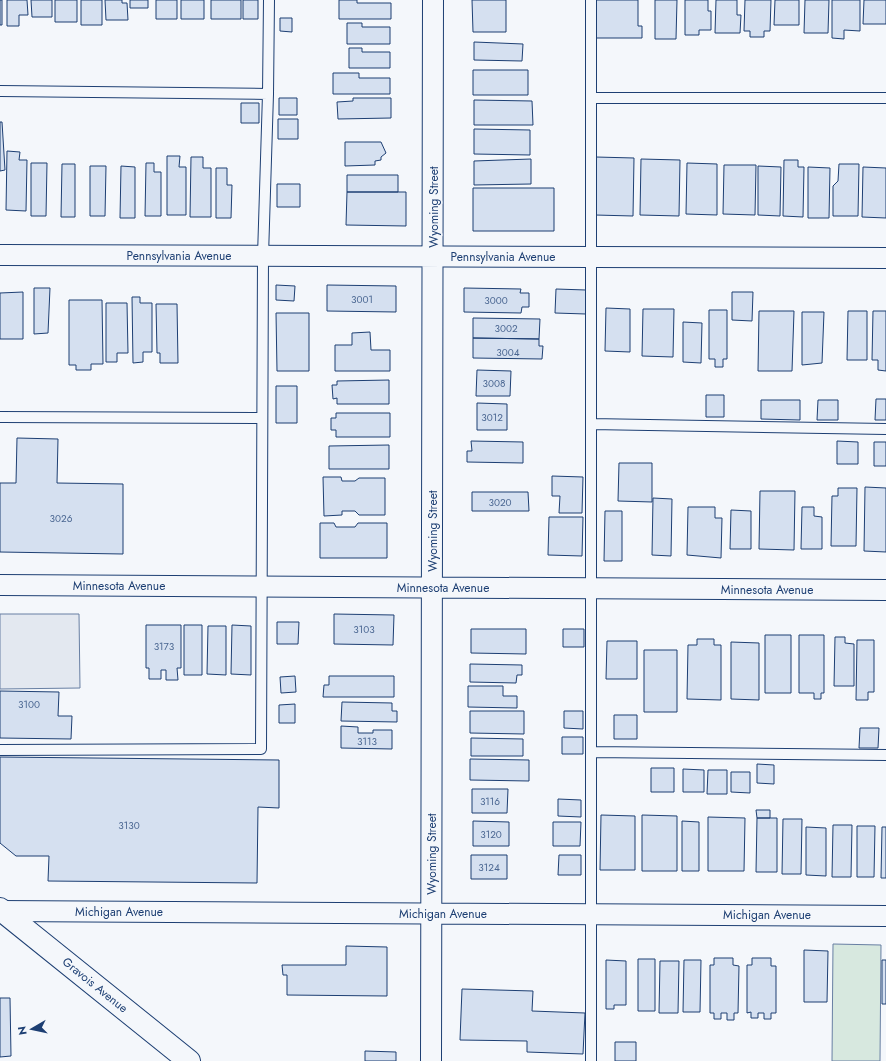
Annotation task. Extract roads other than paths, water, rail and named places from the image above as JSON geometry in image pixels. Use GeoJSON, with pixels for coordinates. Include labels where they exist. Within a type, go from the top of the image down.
{"type":"FeatureCollection","features":[{"type":"Feature","properties":{"kind":"main road","name":"Gravois Avenue"},"geometry":{"type":"LineString","coordinates":[[1,911],[190,1061]]}},
{"type":"Feature","properties":{"kind":"street","name":"Wyoming Street"},"geometry":{"type":"LineString","coordinates":[[431,1061],[434,256],[433,0]]}},
{"type":"Feature","properties":{"kind":"street","name":"Pennsylvania Avenue"},"geometry":{"type":"LineString","coordinates":[[0,255],[886,258]]}},
{"type":"Feature","properties":{"kind":"street","name":"Minnesota Avenue"},"geometry":{"type":"LineString","coordinates":[[0,585],[262,588],[886,590]]}},
{"type":"Feature","properties":{"kind":"street","name":"Michigan Avenue"},"geometry":{"type":"LineString","coordinates":[[1,911],[886,916]]}},
{"type":"Feature","properties":{"kind":"lane"},"geometry":{"type":"LineString","coordinates":[[0,750],[261,749],[263,256],[268,94],[269,0]]}},
{"type":"Feature","properties":{"kind":"lane"},"geometry":{"type":"LineString","coordinates":[[590,1061],[592,0]]}},
{"type":"Feature","properties":{"kind":"lane"},"geometry":{"type":"LineString","coordinates":[[0,91],[268,94]]}},
{"type":"Feature","properties":{"kind":"lane"},"geometry":{"type":"LineString","coordinates":[[592,98],[886,98]]}},
{"type":"Feature","properties":{"kind":"lane"},"geometry":{"type":"LineString","coordinates":[[0,418],[262,418]]}},
{"type":"Feature","properties":{"kind":"lane"},"geometry":{"type":"LineString","coordinates":[[591,424],[886,429]]}},
{"type":"Feature","properties":{"kind":"lane"},"geometry":{"type":"LineString","coordinates":[[591,752],[886,755]]}}]}
